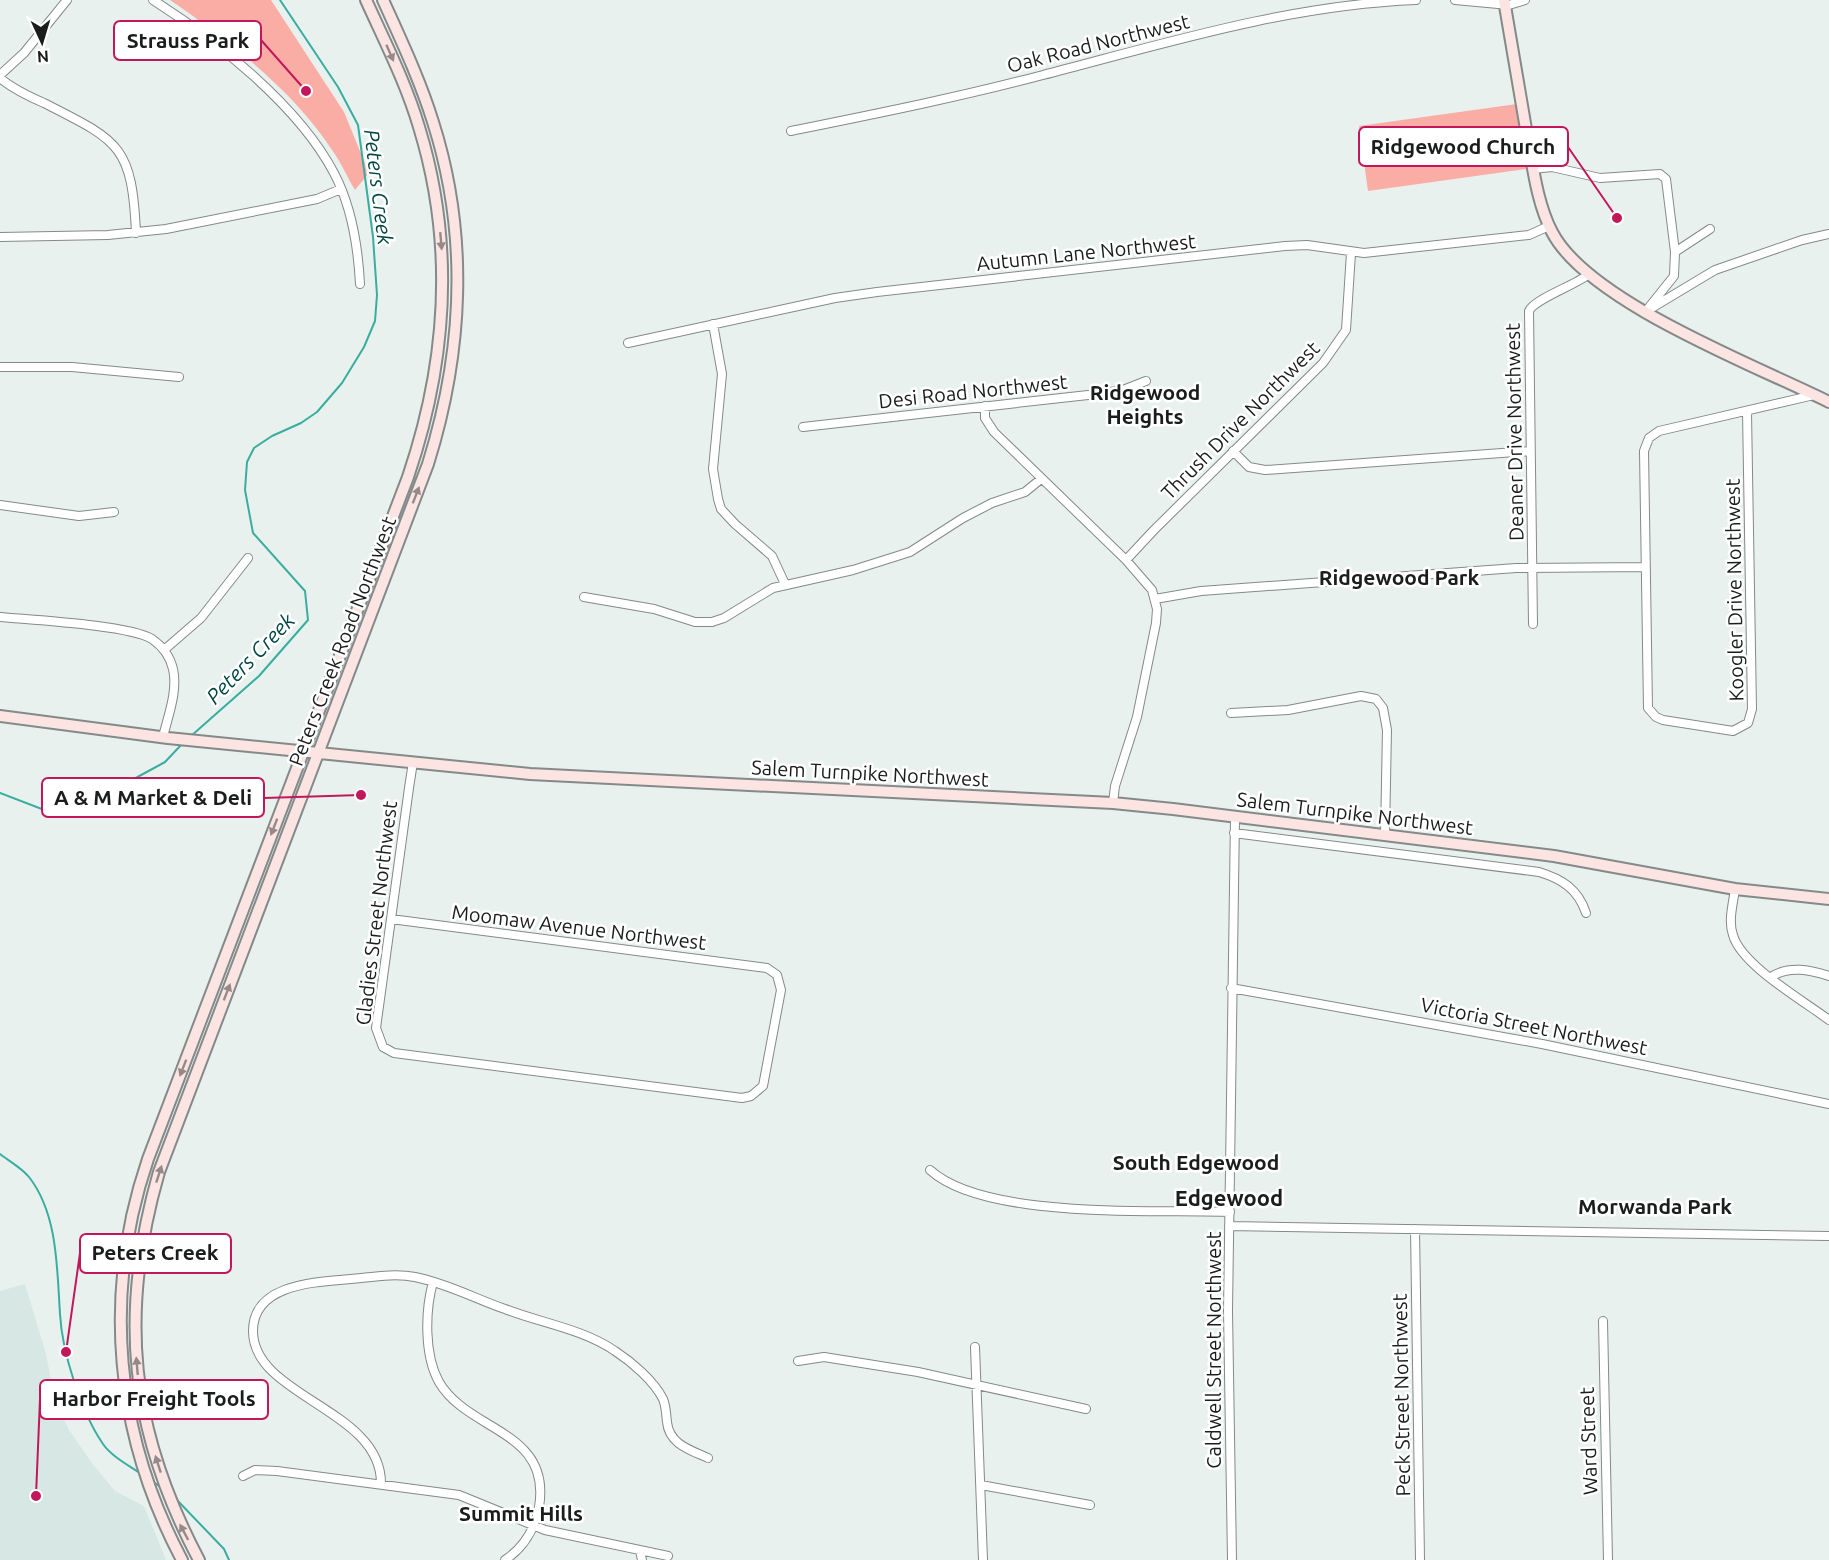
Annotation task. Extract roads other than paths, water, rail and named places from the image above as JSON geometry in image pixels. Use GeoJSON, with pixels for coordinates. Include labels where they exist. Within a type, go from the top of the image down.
{"type":"FeatureCollection","features":[{"type":"Feature","properties":{"kind":"main road","name":"Peters Creek Road Northwest"},"geometry":{"type":"LineString","coordinates":[[182,1560],[153,1498],[129,1420],[119,1330],[122,1269],[134,1205],[148,1159],[420,442],[431,399],[442,327],[442,248],[430,167],[407,91],[366,0]]}},
{"type":"Feature","properties":{"kind":"main road","name":"Peters Creek Road Northwest"},"geometry":{"type":"LineString","coordinates":[[199,1560],[171,1504],[146,1424],[136,1365],[137,1273],[148,1209],[159,1173],[428,464],[447,398],[455,345],[458,252],[446,169],[426,100],[383,0]]}},
{"type":"Feature","properties":{"kind":"main road"},"geometry":{"type":"LineString","coordinates":[[1505,3],[1533,169],[1550,226],[1561,246],[1589,274],[1645,312],[1829,402]]}},
{"type":"Feature","properties":{"kind":"main road","name":"Salem Turnpike Northwest"},"geometry":{"type":"LineString","coordinates":[[0,716],[166,737],[530,774],[1113,803],[1579,860],[1735,890],[1829,899]]}},
{"type":"Feature","properties":{"kind":"street"},"geometry":{"type":"LineString","coordinates":[[67,0],[24,52],[0,76],[14,89],[100,132],[116,147],[132,178],[136,233]]}},
{"type":"Feature","properties":{"kind":"street"},"geometry":{"type":"LineString","coordinates":[[153,0],[214,42],[280,102],[318,148],[341,189],[356,239],[360,284]]}},
{"type":"Feature","properties":{"kind":"street","name":"Oak Road Northwest"},"geometry":{"type":"LineString","coordinates":[[791,130],[1013,83],[1256,21],[1361,3],[1416,0]]}},
{"type":"Feature","properties":{"kind":"street"},"geometry":{"type":"LineString","coordinates":[[1455,0],[1505,3],[1526,0]]}},
{"type":"Feature","properties":{"kind":"street"},"geometry":{"type":"LineString","coordinates":[[1533,169],[1552,167],[1600,178],[1660,174],[1665,179],[1675,252],[1674,276],[1645,312]]}},
{"type":"Feature","properties":{"kind":"street"},"geometry":{"type":"LineString","coordinates":[[0,237],[136,233],[317,199],[341,189]]}},
{"type":"Feature","properties":{"kind":"street","name":"Autumn Lane Northwest"},"geometry":{"type":"LineString","coordinates":[[627,343],[835,298],[907,288],[1285,246],[1318,246],[1351,253],[1529,235],[1550,226]]}},
{"type":"Feature","properties":{"kind":"street"},"geometry":{"type":"LineString","coordinates":[[1675,252],[1710,229]]}},
{"type":"Feature","properties":{"kind":"street"},"geometry":{"type":"LineString","coordinates":[[1645,312],[1715,270],[1802,240],[1829,234]]}},
{"type":"Feature","properties":{"kind":"street","name":"Thrush Drive Northwest"},"geometry":{"type":"LineString","coordinates":[[1126,560],[1323,363],[1343,337],[1348,319],[1351,253]]}},
{"type":"Feature","properties":{"kind":"street","name":"Deaner Drive Northwest"},"geometry":{"type":"LineString","coordinates":[[1533,624],[1529,311],[1533,303],[1567,289],[1589,274]]}},
{"type":"Feature","properties":{"kind":"street"},"geometry":{"type":"LineString","coordinates":[[713,324],[722,374],[713,469],[718,499],[721,509],[735,524],[772,556],[785,584]]}},
{"type":"Feature","properties":{"kind":"street"},"geometry":{"type":"LineString","coordinates":[[0,367],[72,367],[178,377]]}},
{"type":"Feature","properties":{"kind":"street","name":"Desi Road Northwest"},"geometry":{"type":"LineString","coordinates":[[803,427],[1123,390],[1146,381]]}},
{"type":"Feature","properties":{"kind":"street"},"geometry":{"type":"LineString","coordinates":[[1155,599],[1201,591],[1532,569],[1645,567],[1644,451],[1649,438],[1659,431],[1814,395]]}},
{"type":"Feature","properties":{"kind":"street"},"geometry":{"type":"LineString","coordinates":[[985,406],[988,424],[1041,479],[1126,560],[1146,582],[1155,599],[1156,623],[1148,666],[1137,717],[1115,786],[1113,803]]}},
{"type":"Feature","properties":{"kind":"street","name":"Koogler Drive Northwest"},"geometry":{"type":"LineString","coordinates":[[1645,567],[1648,708],[1656,717],[1663,720],[1739,730],[1748,723],[1752,709],[1747,412]]}},
{"type":"Feature","properties":{"kind":"street"},"geometry":{"type":"LineString","coordinates":[[1233,451],[1249,466],[1265,470],[1530,451]]}},
{"type":"Feature","properties":{"kind":"street"},"geometry":{"type":"LineString","coordinates":[[584,597],[620,605],[654,609],[706,622],[724,618],[761,593],[785,584],[853,570],[910,552],[963,518],[992,503],[1025,492],[1041,479]]}},
{"type":"Feature","properties":{"kind":"street"},"geometry":{"type":"LineString","coordinates":[[0,505],[79,516],[114,512]]}},
{"type":"Feature","properties":{"kind":"street"},"geometry":{"type":"LineString","coordinates":[[164,650],[201,618],[248,558]]}},
{"type":"Feature","properties":{"kind":"street"},"geometry":{"type":"LineString","coordinates":[[0,617],[136,633],[151,639],[164,650],[170,659],[174,679],[166,737]]}},
{"type":"Feature","properties":{"kind":"street"},"geometry":{"type":"LineString","coordinates":[[1231,713],[1288,710],[1361,696],[1376,699],[1383,708],[1387,730],[1385,835]]}},
{"type":"Feature","properties":{"kind":"street","name":"Gladies Street Northwest"},"geometry":{"type":"LineString","coordinates":[[413,762],[376,1028],[380,1044],[394,1053],[745,1098],[758,1092],[763,1086],[781,990],[777,975],[764,968]]}},
{"type":"Feature","properties":{"kind":"street","name":"Caldwell Street Northwest"},"geometry":{"type":"LineString","coordinates":[[1232,1560],[1229,1226],[1235,817]]}},
{"type":"Feature","properties":{"kind":"street"},"geometry":{"type":"LineString","coordinates":[[1234,833],[1539,872],[1569,885],[1586,914]]}},
{"type":"Feature","properties":{"kind":"street"},"geometry":{"type":"LineString","coordinates":[[1735,890],[1731,917],[1733,938],[1741,951],[1771,977],[1829,1020]]}},
{"type":"Feature","properties":{"kind":"street","name":"Moomaw Avenue Northwest"},"geometry":{"type":"LineString","coordinates":[[391,919],[764,968]]}},
{"type":"Feature","properties":{"kind":"street"},"geometry":{"type":"LineString","coordinates":[[1771,977],[1779,972],[1792,969],[1829,976]]}},
{"type":"Feature","properties":{"kind":"street","name":"Victoria Street Northwest"},"geometry":{"type":"LineString","coordinates":[[1231,988],[1542,1044],[1829,1104]]}},
{"type":"Feature","properties":{"kind":"street"},"geometry":{"type":"LineString","coordinates":[[930,1170],[956,1186],[1018,1204],[1230,1212]]}},
{"type":"Feature","properties":{"kind":"street"},"geometry":{"type":"LineString","coordinates":[[1229,1226],[1829,1236]]}},
{"type":"Feature","properties":{"kind":"street","name":"Peck Street Northwest"},"geometry":{"type":"LineString","coordinates":[[1415,1229],[1419,1560]]}},
{"type":"Feature","properties":{"kind":"street"},"geometry":{"type":"LineString","coordinates":[[381,1484],[376,1458],[360,1436],[274,1372],[261,1357],[254,1342],[254,1322],[266,1301],[298,1286],[406,1275],[433,1282],[588,1337],[611,1348],[636,1368],[663,1399],[672,1437],[685,1448],[708,1458]]}},
{"type":"Feature","properties":{"kind":"street"},"geometry":{"type":"LineString","coordinates":[[433,1282],[429,1302],[429,1348],[433,1369],[439,1382],[454,1399],[512,1438],[528,1455],[534,1466],[540,1488],[539,1507],[533,1525],[522,1546],[505,1560]]}},
{"type":"Feature","properties":{"kind":"street","name":"Ward Street"},"geometry":{"type":"LineString","coordinates":[[1603,1321],[1608,1560]]}},
{"type":"Feature","properties":{"kind":"street"},"geometry":{"type":"LineString","coordinates":[[975,1347],[982,1560]]}},
{"type":"Feature","properties":{"kind":"street"},"geometry":{"type":"LineString","coordinates":[[798,1361],[824,1357],[962,1380],[1086,1409]]}},
{"type":"Feature","properties":{"kind":"street"},"geometry":{"type":"LineString","coordinates":[[243,1476],[262,1469],[459,1495],[533,1525],[562,1534],[668,1556]]}},
{"type":"Feature","properties":{"kind":"street"},"geometry":{"type":"LineString","coordinates":[[981,1485],[1090,1505]]}},
{"type":"Feature","properties":{"kind":"street"},"geometry":{"type":"LineString","coordinates":[[640,1551],[642,1560]]}},
{"type":"Feature","properties":{"kind":"waterway","name":"Peters Creek"},"geometry":{"type":"LineString","coordinates":[[191,736],[259,676],[308,620],[305,591],[253,533],[245,490],[247,462],[254,448],[317,412],[342,383],[364,347],[375,321],[377,295],[373,237],[358,125],[338,87],[280,0]]}},
{"type":"Feature","properties":{"kind":"waterway","name":"Peters Creek"},"geometry":{"type":"LineString","coordinates":[[0,793],[60,816],[101,808],[132,780],[165,762],[182,744]]}},
{"type":"Feature","properties":{"kind":"waterway","name":"Peters Creek"},"geometry":{"type":"LineString","coordinates":[[0,1154],[29,1177],[46,1208],[57,1261],[64,1346],[87,1416],[107,1449],[143,1475]]}},
{"type":"Feature","properties":{"kind":"waterway","name":"Peters Creek"},"geometry":{"type":"LineString","coordinates":[[152,1481],[162,1488]]}},
{"type":"Feature","properties":{"kind":"waterway","name":"Peters Creek"},"geometry":{"type":"LineString","coordinates":[[176,1499],[224,1549],[229,1560]]}},
{"type":"Feature","properties":{"kind":"place","name":"Strauss Park"},"geometry":{"type":"Point","coordinates":[306,91]}},
{"type":"Feature","properties":{"kind":"place","name":"Ridgewood Church"},"geometry":{"type":"Point","coordinates":[1617,218]}},
{"type":"Feature","properties":{"kind":"place","name":"A & M Market & Deli"},"geometry":{"type":"Point","coordinates":[361,795]}},
{"type":"Feature","properties":{"kind":"place","name":"Peters Creek"},"geometry":{"type":"Point","coordinates":[66,1352]}},
{"type":"Feature","properties":{"kind":"place","name":"Harbor Freight Tools"},"geometry":{"type":"Point","coordinates":[36,1496]}},
{"type":"Feature","properties":{"kind":"district","name":"Ridgewood Heights"},"geometry":{"type":"Point","coordinates":[1145,404]}},
{"type":"Feature","properties":{"kind":"district","name":"Ridgewood Park"},"geometry":{"type":"Point","coordinates":[1399,577]}},
{"type":"Feature","properties":{"kind":"district","name":"South Edgewood"},"geometry":{"type":"Point","coordinates":[1196,1162]}},
{"type":"Feature","properties":{"kind":"district","name":"Edgewood"},"geometry":{"type":"Point","coordinates":[1229,1197]}},
{"type":"Feature","properties":{"kind":"district","name":"Morwanda Park"},"geometry":{"type":"Point","coordinates":[1655,1206]}},
{"type":"Feature","properties":{"kind":"district","name":"Summit Hills"},"geometry":{"type":"Point","coordinates":[521,1513]}}]}
